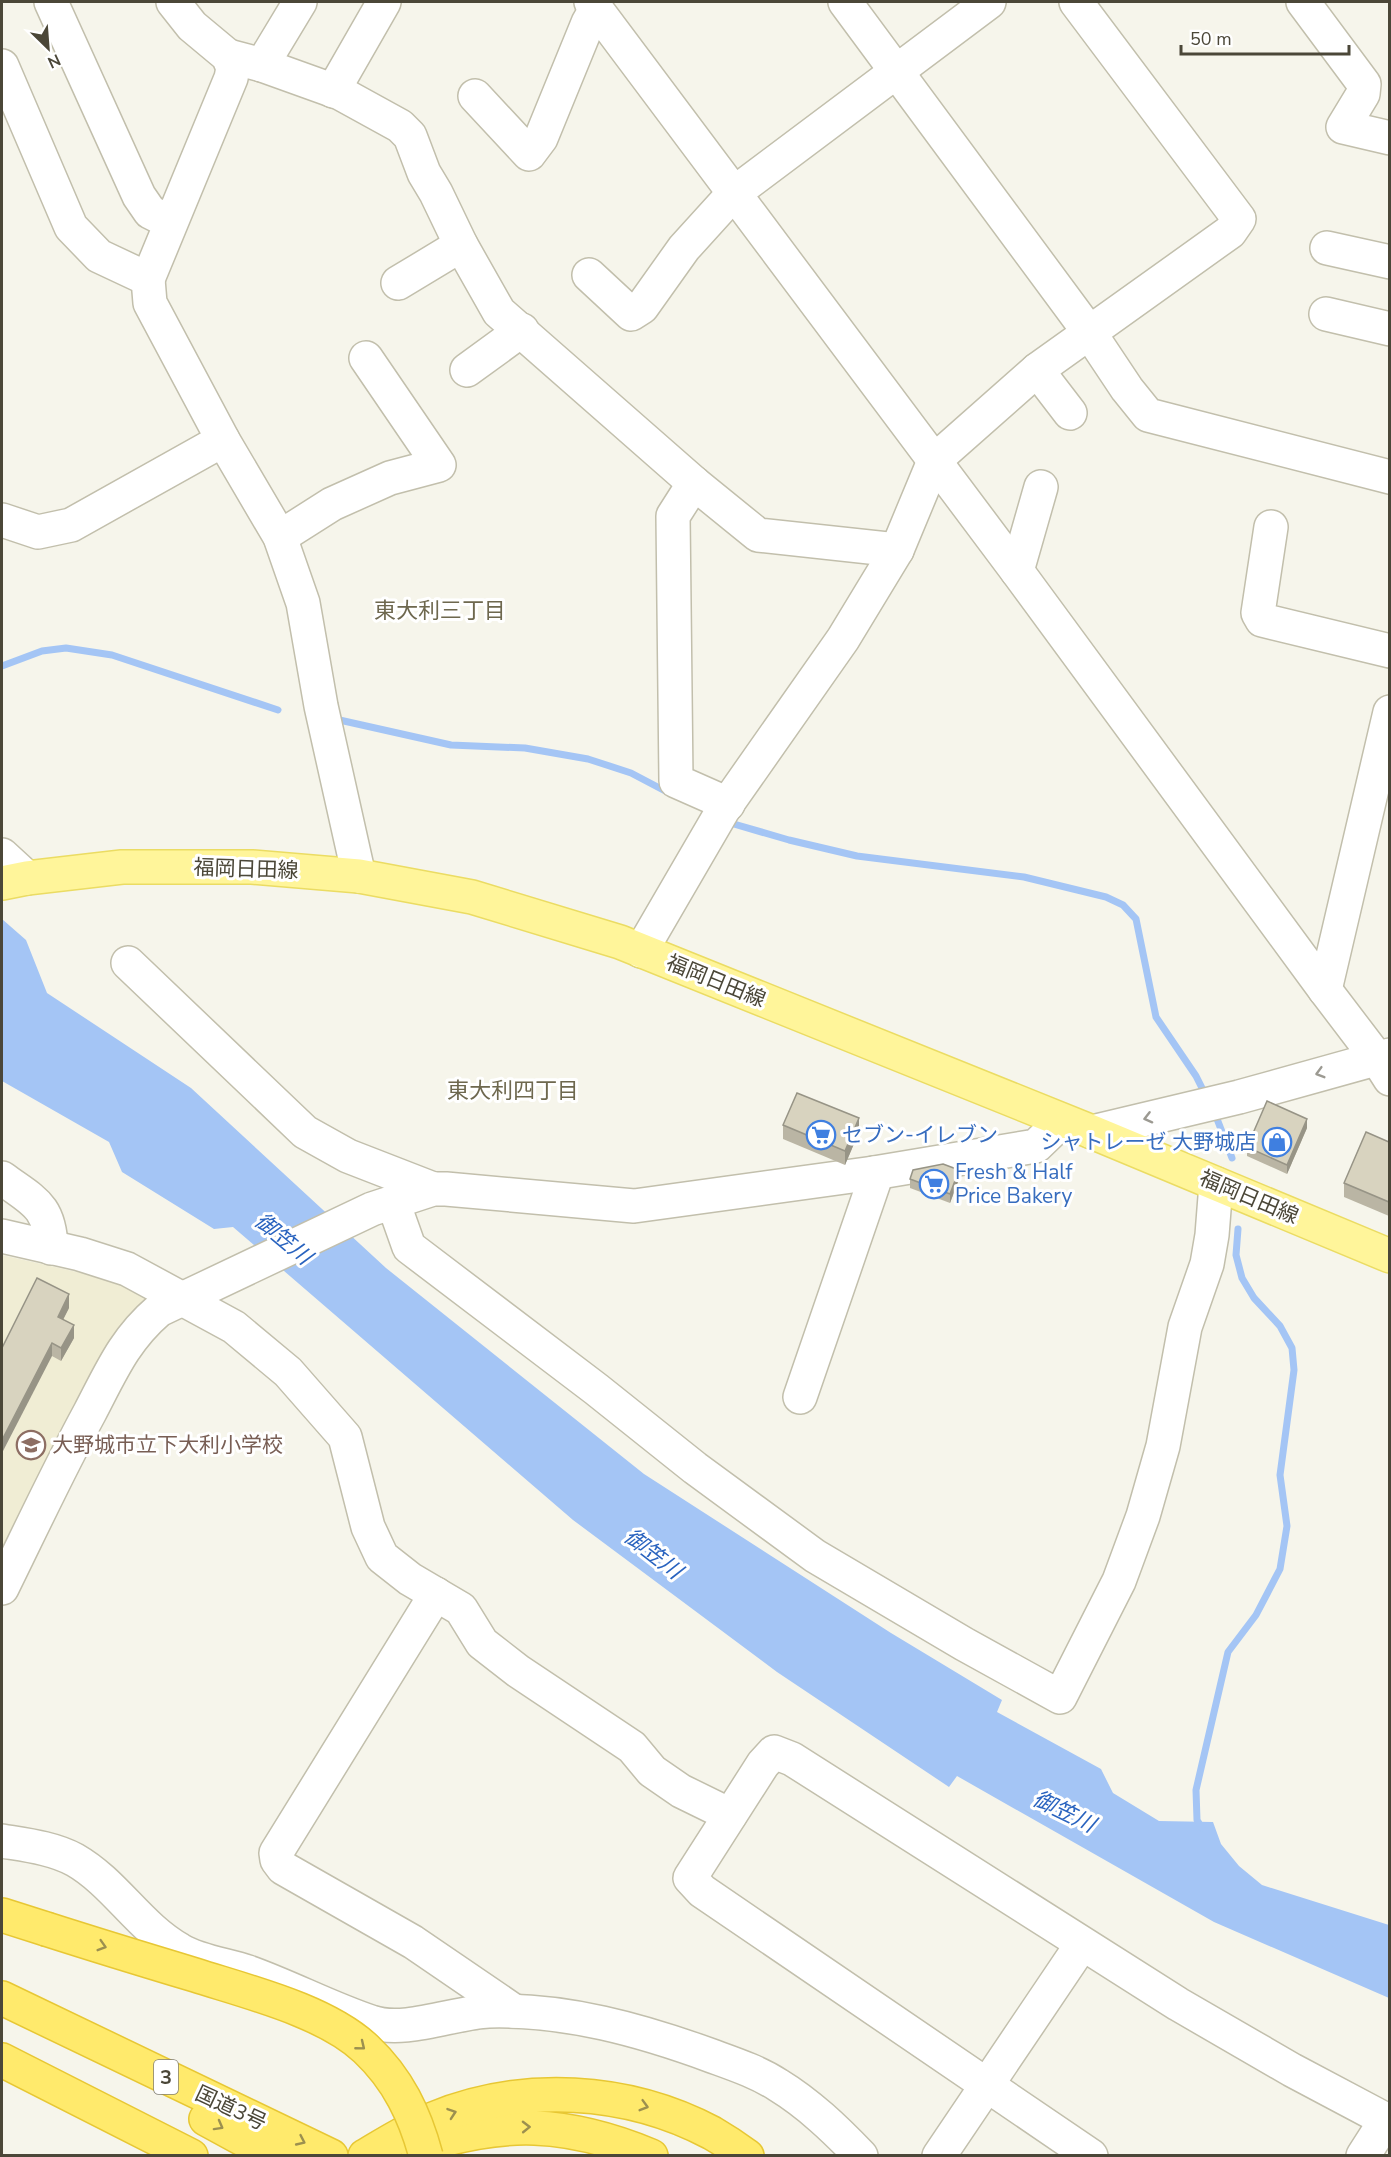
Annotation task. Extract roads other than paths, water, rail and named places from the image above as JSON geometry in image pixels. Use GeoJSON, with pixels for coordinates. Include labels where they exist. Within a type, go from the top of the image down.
{"type":"FeatureCollection","features":[{"type":"Feature","properties":{"kind":"highway"},"geometry":{"type":"LineString","coordinates":[[2,1915],[236,1988],[315,2017],[342,2031],[366,2049],[387,2072],[404,2096],[417,2123],[408,2150]]}},
{"type":"Feature","properties":{"kind":"highway","name":"国道3号"},"geometry":{"type":"LineString","coordinates":[[2,1998],[331,2156]]}},
{"type":"Feature","properties":{"kind":"highway"},"geometry":{"type":"LineString","coordinates":[[2,2007],[274,2156]]}},
{"type":"Feature","properties":{"kind":"highway"},"geometry":{"type":"LineString","coordinates":[[2,2060],[191,2156]]}},
{"type":"Feature","properties":{"kind":"highway"},"geometry":{"type":"LineString","coordinates":[[2,2068],[153,2156]]}},
{"type":"Feature","properties":{"kind":"highway"},"geometry":{"type":"LineString","coordinates":[[408,2150],[434,2119],[474,2105],[512,2097],[552,2094],[597,2097],[640,2105],[677,2117],[713,2134],[747,2156]]}},
{"type":"Feature","properties":{"kind":"highway"},"geometry":{"type":"LineString","coordinates":[[364,2156],[408,2150],[451,2136],[528,2126],[571,2130],[620,2142],[651,2156]]}},
{"type":"Feature","properties":{"kind":"main road","name":"福岡日田線"},"geometry":{"type":"LineString","coordinates":[[9,874],[122,867],[252,867],[359,876],[472,897],[620,942],[1092,1132],[1389,1256]]}},
{"type":"Feature","properties":{"kind":"street"},"geometry":{"type":"LineString","coordinates":[[51,2],[139,196],[150,212],[170,222]]}},
{"type":"Feature","properties":{"kind":"street"},"geometry":{"type":"LineString","coordinates":[[173,2],[192,26],[228,56],[262,65],[333,91],[399,126],[410,136],[424,173],[499,312],[694,483],[758,535],[897,550]]}},
{"type":"Feature","properties":{"kind":"street"},"geometry":{"type":"LineString","coordinates":[[262,65],[300,2]]}},
{"type":"Feature","properties":{"kind":"street"},"geometry":{"type":"LineString","coordinates":[[333,91],[384,2]]}},
{"type":"Feature","properties":{"kind":"street"},"geometry":{"type":"LineString","coordinates":[[845,2],[1148,415],[1389,477]]}},
{"type":"Feature","properties":{"kind":"street"},"geometry":{"type":"LineString","coordinates":[[590,275],[631,314],[642,307],[684,248],[733,194],[989,2]]}},
{"type":"Feature","properties":{"kind":"street"},"geometry":{"type":"LineString","coordinates":[[641,951],[722,813],[843,639],[897,550],[934,461],[1037,370],[1230,232],[1239,219],[1077,2]]}},
{"type":"Feature","properties":{"kind":"street"},"geometry":{"type":"LineString","coordinates":[[1303,2],[1364,84],[1364,94],[1343,128],[1389,138]]}},
{"type":"Feature","properties":{"kind":"street"},"geometry":{"type":"LineString","coordinates":[[475,96],[529,154],[541,138],[594,5]]}},
{"type":"Feature","properties":{"kind":"street"},"geometry":{"type":"LineString","coordinates":[[594,5],[733,194],[1017,571],[1325,990],[1385,1064],[1092,1132]]}},
{"type":"Feature","properties":{"kind":"street"},"geometry":{"type":"LineString","coordinates":[[228,56],[233,68],[231,78],[148,279],[150,303],[223,440],[280,537],[303,603],[321,706],[359,876]]}},
{"type":"Feature","properties":{"kind":"street"},"geometry":{"type":"LineString","coordinates":[[2,66],[71,228],[99,256],[148,279]]}},
{"type":"Feature","properties":{"kind":"street"},"geometry":{"type":"LineString","coordinates":[[398,283],[461,245]]}},
{"type":"Feature","properties":{"kind":"street"},"geometry":{"type":"LineString","coordinates":[[1326,248],[1389,262]]}},
{"type":"Feature","properties":{"kind":"street"},"geometry":{"type":"LineString","coordinates":[[1326,314],[1389,329]]}},
{"type":"Feature","properties":{"kind":"street"},"geometry":{"type":"LineString","coordinates":[[467,370],[522,330]]}},
{"type":"Feature","properties":{"kind":"street"},"geometry":{"type":"LineString","coordinates":[[280,537],[332,504],[351,495],[390,478],[439,465],[366,358]]}},
{"type":"Feature","properties":{"kind":"street"},"geometry":{"type":"LineString","coordinates":[[1037,370],[1070,413]]}},
{"type":"Feature","properties":{"kind":"street"},"geometry":{"type":"LineString","coordinates":[[2,520],[38,532],[71,525],[223,440]]}},
{"type":"Feature","properties":{"kind":"street"},"geometry":{"type":"LineString","coordinates":[[694,483],[673,516],[676,781],[722,813]]}},
{"type":"Feature","properties":{"kind":"street"},"geometry":{"type":"LineString","coordinates":[[1017,571],[1041,487]]}},
{"type":"Feature","properties":{"kind":"street"},"geometry":{"type":"LineString","coordinates":[[1271,527],[1258,613],[1262,620],[1389,651]]}},
{"type":"Feature","properties":{"kind":"street"},"geometry":{"type":"LineString","coordinates":[[1325,990],[1389,712]]}},
{"type":"Feature","properties":{"kind":"street"},"geometry":{"type":"LineString","coordinates":[[128,963],[305,1132],[348,1156],[433,1190]]}},
{"type":"Feature","properties":{"kind":"street"},"geometry":{"type":"LineString","coordinates":[[2,1588],[72,1445],[127,1343],[141,1325],[159,1310],[189,1295],[382,1206],[433,1190],[446,1189],[634,1206],[874,1173],[1036,1146],[1062,1121]]}},
{"type":"Feature","properties":{"kind":"street"},"geometry":{"type":"LineString","coordinates":[[800,1397],[874,1182],[874,1173]]}},
{"type":"Feature","properties":{"kind":"street"},"geometry":{"type":"LineString","coordinates":[[2,1178],[41,1207],[51,1229],[51,1248]]}},
{"type":"Feature","properties":{"kind":"street"},"geometry":{"type":"LineString","coordinates":[[382,1206],[409,1247],[596,1389],[695,1468],[815,1556],[964,1644],[1060,1696],[1119,1581],[1143,1516],[1164,1446],[1185,1327],[1208,1264],[1216,1184]]}},
{"type":"Feature","properties":{"kind":"street"},"geometry":{"type":"LineString","coordinates":[[2,1236],[80,1254],[127,1269],[189,1295],[234,1327],[288,1372],[345,1437],[368,1527],[382,1557],[410,1579],[461,1609],[482,1643],[518,1671],[632,1747],[652,1771],[681,1791],[730,1815]]}},
{"type":"Feature","properties":{"kind":"street"},"geometry":{"type":"LineString","coordinates":[[436,1594],[276,1853],[277,1860],[283,1868],[413,1942],[514,2011]]}},
{"type":"Feature","properties":{"kind":"street"},"geometry":{"type":"LineString","coordinates":[[1091,2156],[702,1891],[690,1878],[763,1764],[774,1752],[792,1759],[1178,2004],[1292,2070],[1388,2121],[1363,2156]]}},
{"type":"Feature","properties":{"kind":"street"},"geometry":{"type":"LineString","coordinates":[[2,1841],[41,1848],[74,1859],[92,1872],[156,1933],[181,1951],[248,1972],[374,2024],[403,2025],[486,2011],[535,2012],[596,2020],[686,2047],[776,2083],[812,2108],[861,2156]]}},
{"type":"Feature","properties":{"kind":"street"},"geometry":{"type":"LineString","coordinates":[[939,2156],[1082,1944]]}},
{"type":"Feature","properties":{"kind":"water","name":"御笠川"},"geometry":{"type":"Polygon","coordinates":[[[2,919],[26,940],[47,993],[191,1088],[386,1268],[644,1474],[891,1633],[1002,1700],[997,1712],[1101,1769],[1113,1793],[1159,1821],[1213,1822],[1221,1844],[1239,1866],[1262,1885],[1389,1925],[1389,1998],[1214,1922],[957,1776],[949,1787],[777,1672],[573,1520],[233,1227],[214,1229],[122,1172],[109,1142],[2,1081],[2,919]]]}},
{"type":"Feature","properties":{"kind":"waterway"},"geometry":{"type":"LineString","coordinates":[[2,666],[42,651],[66,648],[112,655],[278,710]]}},
{"type":"Feature","properties":{"kind":"waterway"},"geometry":{"type":"LineString","coordinates":[[335,719],[451,745],[525,748],[588,759],[631,773],[669,793]]}},
{"type":"Feature","properties":{"kind":"waterway"},"geometry":{"type":"LineString","coordinates":[[727,822],[857,856],[1024,877],[1106,897],[1123,905],[1136,919],[1156,1017],[1196,1076],[1206,1096]]}},
{"type":"Feature","properties":{"kind":"waterway"},"geometry":{"type":"LineString","coordinates":[[1214,1111],[1232,1158]]}},
{"type":"Feature","properties":{"kind":"waterway"},"geometry":{"type":"LineString","coordinates":[[1202,1828],[1197,1820],[1196,1790],[1228,1652],[1256,1615],[1280,1569],[1287,1526],[1280,1475],[1294,1370],[1292,1348],[1280,1326],[1254,1298],[1242,1278],[1236,1255],[1238,1229]]}},
{"type":"Feature","properties":{"kind":"place","name":"セブン-イレブン"},"geometry":{"type":"Point","coordinates":[821,1135]}},
{"type":"Feature","properties":{"kind":"place","name":"シャトレーゼ 大野城店"},"geometry":{"type":"Point","coordinates":[1277,1142]}},
{"type":"Feature","properties":{"kind":"place","name":"Fresh & Half Price Bakery"},"geometry":{"type":"Point","coordinates":[934,1184]}},
{"type":"Feature","properties":{"kind":"place","name":"大野城市立下大利小学校"},"geometry":{"type":"Point","coordinates":[31,1445]}},
{"type":"Feature","properties":{"kind":"district","name":"東大利三丁目"},"geometry":{"type":"Point","coordinates":[440,611]}},
{"type":"Feature","properties":{"kind":"district","name":"東大利四丁目"},"geometry":{"type":"Point","coordinates":[513,1091]}}]}
